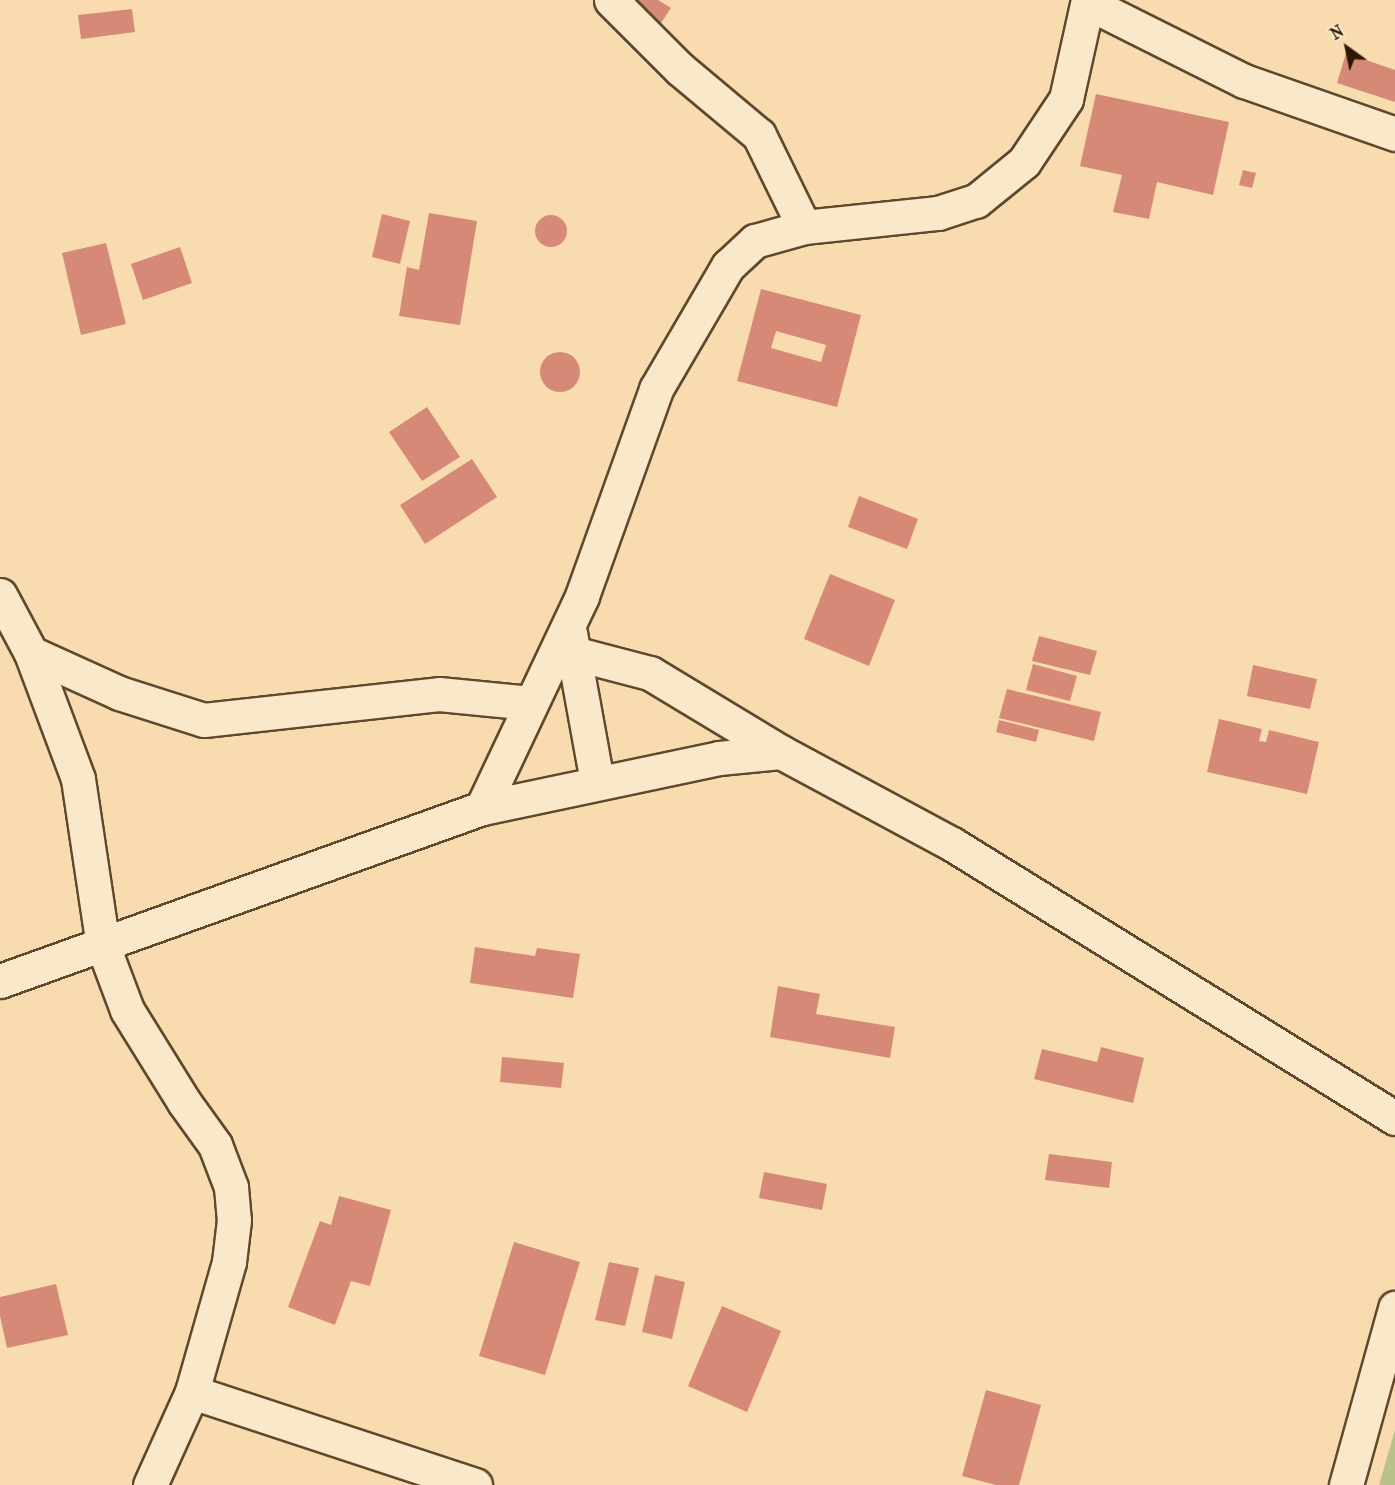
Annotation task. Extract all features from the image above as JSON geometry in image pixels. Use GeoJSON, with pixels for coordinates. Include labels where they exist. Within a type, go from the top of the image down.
{"type":"FeatureCollection","features":[{"type":"Feature","properties":{"kind":"street"},"geometry":{"type":"LineString","coordinates":[[611,0],[680,69],[759,135],[804,227]]}},
{"type":"Feature","properties":{"kind":"street"},"geometry":{"type":"LineString","coordinates":[[482,808],[531,703],[571,639],[582,596],[656,389],[728,266],[755,241],[804,227],[938,213],[976,201],[1024,162],[1066,99],[1088,1],[1244,81],[1395,134]]}},
{"type":"Feature","properties":{"kind":"street"},"geometry":{"type":"LineString","coordinates":[[0,596],[31,653],[78,778],[103,946],[127,1010],[184,1102],[215,1145],[231,1187],[234,1220],[229,1262],[192,1392],[150,1485]]}},
{"type":"Feature","properties":{"kind":"street"},"geometry":{"type":"LineString","coordinates":[[571,639],[650,673],[781,752],[952,844],[1395,1118]]}},
{"type":"Feature","properties":{"kind":"street"},"geometry":{"type":"LineString","coordinates":[[571,639],[597,782]]}},
{"type":"Feature","properties":{"kind":"street"},"geometry":{"type":"LineString","coordinates":[[31,653],[119,693],[204,720],[439,694],[531,703]]}},
{"type":"Feature","properties":{"kind":"street"},"geometry":{"type":"LineString","coordinates":[[0,981],[103,946],[482,808],[719,758],[781,752]]}},
{"type":"Feature","properties":{"kind":"street"},"geometry":{"type":"LineString","coordinates":[[1346,1485],[1395,1308]]}},
{"type":"Feature","properties":{"kind":"street"},"geometry":{"type":"LineString","coordinates":[[192,1392],[475,1485]]}},
{"type":"Feature","properties":{"kind":"green space"},"geometry":{"type":"Polygon","coordinates":[[[1395,1430],[1395,1485],[1379,1485],[1395,1430]]]}},
{"type":"Feature","properties":{"kind":"building"},"geometry":{"type":"Polygon","coordinates":[[[622,0],[658,0],[671,8],[661,23],[622,0]]]}},
{"type":"Feature","properties":{"kind":"building"},"geometry":{"type":"Polygon","coordinates":[[[132,9],[135,32],[81,39],[78,15],[132,9]]]}},
{"type":"Feature","properties":{"kind":"building"},"geometry":{"type":"Polygon","coordinates":[[[1346,53],[1395,70],[1395,102],[1337,83],[1346,53]]]}},
{"type":"Feature","properties":{"kind":"building"},"geometry":{"type":"Polygon","coordinates":[[[1096,94],[1229,122],[1213,195],[1157,182],[1149,219],[1113,212],[1122,175],[1080,166],[1096,94]]]}},
{"type":"Feature","properties":{"kind":"building"},"geometry":{"type":"Polygon","coordinates":[[[1243,170],[1256,173],[1252,188],[1239,185],[1243,170]]]}},
{"type":"Feature","properties":{"kind":"building"},"geometry":{"type":"Polygon","coordinates":[[[429,213],[477,221],[460,325],[399,316],[407,267],[419,270],[429,213]]]}},
{"type":"Feature","properties":{"kind":"building"},"geometry":{"type":"Polygon","coordinates":[[[382,214],[410,221],[400,264],[372,257],[382,214]]]}},
{"type":"Feature","properties":{"kind":"building"},"geometry":{"type":"Polygon","coordinates":[[[551,215],[562,220],[567,231],[562,242],[551,247],[540,242],[535,231],[540,220],[551,215]]]}},
{"type":"Feature","properties":{"kind":"building"},"geometry":{"type":"Polygon","coordinates":[[[106,243],[126,324],[81,335],[62,253],[106,243]]]}},
{"type":"Feature","properties":{"kind":"building"},"geometry":{"type":"Polygon","coordinates":[[[180,247],[192,283],[143,300],[131,264],[180,247]]]}},
{"type":"Feature","properties":{"kind":"building"},"geometry":{"type":"Polygon","coordinates":[[[761,289],[861,315],[837,407],[737,381],[761,289]],[[776,331],[771,348],[821,362],[826,345],[776,331]]]}},
{"type":"Feature","properties":{"kind":"building"},"geometry":{"type":"Polygon","coordinates":[[[560,352],[574,358],[580,372],[574,386],[560,392],[546,386],[540,372],[546,358],[560,352]]]}},
{"type":"Feature","properties":{"kind":"building"},"geometry":{"type":"Polygon","coordinates":[[[427,407],[460,457],[422,481],[389,432],[427,407]]]}},
{"type":"Feature","properties":{"kind":"building"},"geometry":{"type":"Polygon","coordinates":[[[472,459],[497,497],[425,544],[400,505],[472,459]]]}},
{"type":"Feature","properties":{"kind":"building"},"geometry":{"type":"Polygon","coordinates":[[[859,496],[918,519],[907,549],[848,527],[859,496]]]}},
{"type":"Feature","properties":{"kind":"building"},"geometry":{"type":"Polygon","coordinates":[[[830,574],[895,600],[869,666],[804,639],[830,574]]]}},
{"type":"Feature","properties":{"kind":"building"},"geometry":{"type":"Polygon","coordinates":[[[1039,636],[1097,651],[1090,675],[1032,661],[1039,636]]]}},
{"type":"Feature","properties":{"kind":"building"},"geometry":{"type":"Polygon","coordinates":[[[1033,664],[1077,676],[1070,701],[1026,690],[1033,664]]]}},
{"type":"Feature","properties":{"kind":"building"},"geometry":{"type":"Polygon","coordinates":[[[1253,665],[1317,679],[1310,709],[1247,696],[1253,665]]]}},
{"type":"Feature","properties":{"kind":"building"},"geometry":{"type":"Polygon","coordinates":[[[1007,689],[1101,712],[1094,741],[999,718],[1007,689]]]}},
{"type":"Feature","properties":{"kind":"building"},"geometry":{"type":"Polygon","coordinates":[[[1219,719],[1262,729],[1259,741],[1266,742],[1269,730],[1319,742],[1307,794],[1207,772],[1219,719]]]}},
{"type":"Feature","properties":{"kind":"building"},"geometry":{"type":"Polygon","coordinates":[[[999,720],[1039,730],[1036,742],[996,732],[999,720]]]}},
{"type":"Feature","properties":{"kind":"building"},"geometry":{"type":"Polygon","coordinates":[[[475,947],[535,956],[537,948],[580,954],[573,998],[470,983],[475,947]]]}},
{"type":"Feature","properties":{"kind":"building"},"geometry":{"type":"Polygon","coordinates":[[[778,986],[820,994],[816,1014],[895,1027],[890,1058],[770,1037],[778,986]]]}},
{"type":"Feature","properties":{"kind":"building"},"geometry":{"type":"Polygon","coordinates":[[[1101,1047],[1144,1058],[1133,1103],[1034,1079],[1042,1049],[1097,1062],[1101,1047]]]}},
{"type":"Feature","properties":{"kind":"building"},"geometry":{"type":"Polygon","coordinates":[[[502,1057],[564,1063],[561,1088],[500,1082],[502,1057]]]}},
{"type":"Feature","properties":{"kind":"building"},"geometry":{"type":"Polygon","coordinates":[[[1049,1154],[1112,1162],[1109,1188],[1045,1180],[1049,1154]]]}},
{"type":"Feature","properties":{"kind":"building"},"geometry":{"type":"Polygon","coordinates":[[[764,1172],[827,1184],[822,1210],[759,1198],[764,1172]]]}},
{"type":"Feature","properties":{"kind":"building"},"geometry":{"type":"Polygon","coordinates":[[[339,1196],[391,1210],[370,1286],[351,1281],[335,1325],[288,1307],[320,1221],[331,1225],[339,1196]]]}},
{"type":"Feature","properties":{"kind":"building"},"geometry":{"type":"Polygon","coordinates":[[[514,1242],[580,1262],[545,1375],[479,1356],[514,1242]]]}},
{"type":"Feature","properties":{"kind":"building"},"geometry":{"type":"Polygon","coordinates":[[[609,1262],[639,1268],[625,1326],[595,1320],[609,1262]]]}},
{"type":"Feature","properties":{"kind":"building"},"geometry":{"type":"Polygon","coordinates":[[[655,1275],[685,1282],[672,1339],[642,1332],[655,1275]]]}},
{"type":"Feature","properties":{"kind":"building"},"geometry":{"type":"Polygon","coordinates":[[[56,1284],[68,1335],[7,1348],[0,1316],[0,1297],[56,1284]]]}},
{"type":"Feature","properties":{"kind":"building"},"geometry":{"type":"Polygon","coordinates":[[[722,1306],[781,1331],[747,1412],[688,1386],[722,1306]]]}},
{"type":"Feature","properties":{"kind":"building"},"geometry":{"type":"Polygon","coordinates":[[[986,1390],[1041,1405],[1019,1485],[996,1485],[962,1476],[986,1390]]]}}]}
